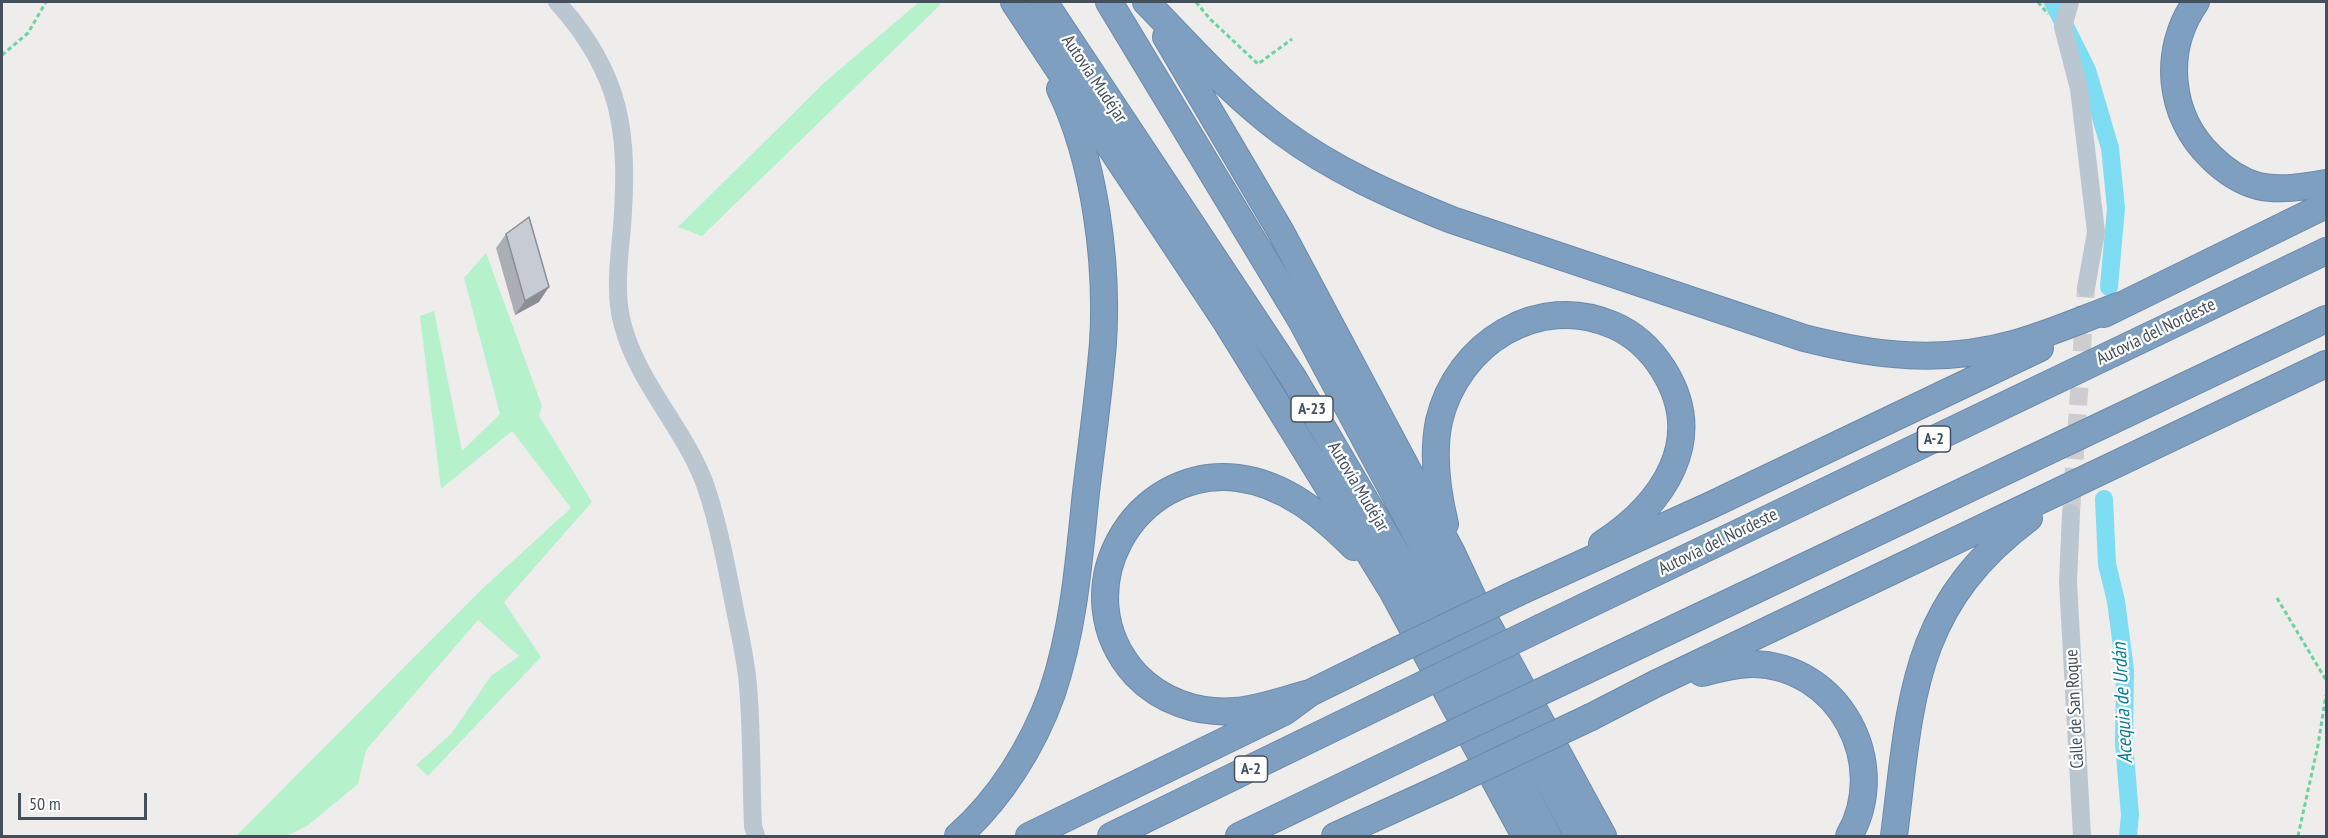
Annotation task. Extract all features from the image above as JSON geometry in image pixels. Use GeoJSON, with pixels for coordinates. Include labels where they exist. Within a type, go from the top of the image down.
{"type":"FeatureCollection","features":[{"type":"Feature","properties":{"kind":"highway"},"geometry":{"type":"LineString","coordinates":[[1014,2],[1225,320],[1393,592],[1513,812],[1523,837]]}},
{"type":"Feature","properties":{"kind":"highway","name":"Autovía Mudéjar"},"geometry":{"type":"LineString","coordinates":[[1044,2],[1294,379],[1418,590],[1548,837]]}},
{"type":"Feature","properties":{"kind":"highway","name":"Autovía Mudéjar"},"geometry":{"type":"LineString","coordinates":[[1109,2],[1301,320],[1597,836]]}},
{"type":"Feature","properties":{"kind":"highway"},"geometry":{"type":"LineString","coordinates":[[1145,2],[1281,232],[1451,551],[1472,596],[1597,836]]}},
{"type":"Feature","properties":{"kind":"highway"},"geometry":{"type":"LineString","coordinates":[[1145,2],[1248,104],[1291,138],[1356,178],[1452,220],[1804,338],[1882,354],[1921,357],[1950,355],[2014,344],[2118,306]]}},
{"type":"Feature","properties":{"kind":"highway"},"geometry":{"type":"LineString","coordinates":[[2196,2],[2180,33],[2173,61],[2178,106],[2187,127],[2202,148],[2236,177],[2256,185],[2275,189],[2326,183]]}},
{"type":"Feature","properties":{"kind":"highway"},"geometry":{"type":"LineString","coordinates":[[958,837],[986,808],[1007,780],[1036,730],[1051,694],[1064,651],[1074,603],[1103,341],[1103,284],[1097,215],[1086,167],[1062,94],[1028,24]]}},
{"type":"Feature","properties":{"kind":"highway"},"geometry":{"type":"LineString","coordinates":[[1029,837],[1284,712],[1310,693],[1377,660],[2068,335],[2118,306],[2326,205]]}},
{"type":"Feature","properties":{"kind":"highway","name":"Autovía del Nordeste"},"geometry":{"type":"LineString","coordinates":[[1111,837],[1542,627],[2326,251]]}},
{"type":"Feature","properties":{"kind":"highway"},"geometry":{"type":"LineString","coordinates":[[1451,551],[1438,496],[1436,448],[1440,421],[1458,376],[1469,360],[1485,344],[1509,328],[1533,318],[1569,315],[1606,322],[1630,334],[1643,344],[1655,356],[1669,380],[1677,400],[1680,419],[1681,436],[1678,454],[1673,471],[1662,488],[1635,519],[1613,536],[1529,587]]}},
{"type":"Feature","properties":{"kind":"highway"},"geometry":{"type":"LineString","coordinates":[[1239,837],[1572,676],[2326,319]]}},
{"type":"Feature","properties":{"kind":"highway"},"geometry":{"type":"LineString","coordinates":[[1335,837],[1591,717],[1655,684],[2326,364]]}},
{"type":"Feature","properties":{"kind":"highway"},"geometry":{"type":"LineString","coordinates":[[1894,837],[1909,713],[1928,644],[1941,614],[1961,583],[1983,557],[2008,534],[2037,512],[2117,465]]}},
{"type":"Feature","properties":{"kind":"highway"},"geometry":{"type":"LineString","coordinates":[[1310,693],[1234,711],[1178,703],[1162,697],[1147,686],[1120,656],[1105,612],[1104,592],[1107,569],[1113,551],[1139,513],[1167,493],[1186,484],[1220,478],[1254,481],[1293,497],[1313,510],[1334,527],[1393,592]]}},
{"type":"Feature","properties":{"kind":"highway"},"geometry":{"type":"LineString","coordinates":[[1655,684],[1752,664],[1787,671],[1815,684],[1831,699],[1853,728],[1861,752],[1865,774],[1862,807],[1849,837]]}},
{"type":"Feature","properties":{"kind":"highway"},"geometry":{"type":"LineString","coordinates":[[1355,837],[1410,802]]}},
{"type":"Feature","properties":{"kind":"street"},"geometry":{"type":"LineString","coordinates":[[557,2],[584,34],[604,66],[619,108],[624,199],[618,276],[622,326],[638,366],[694,459],[706,487],[737,619],[748,685],[753,826],[756,837]]}},
{"type":"Feature","properties":{"kind":"street"},"geometry":{"type":"LineString","coordinates":[[2070,2],[2063,27],[2079,89],[2096,232],[2086,288]]}},
{"type":"Feature","properties":{"kind":"street","name":"Calle de San Roque"},"geometry":{"type":"LineString","coordinates":[[2071,513],[2068,582],[2082,837]]}},
{"type":"Feature","properties":{"kind":"path"},"geometry":{"type":"LineString","coordinates":[[2,55],[28,33],[46,2]]}},
{"type":"Feature","properties":{"kind":"path"},"geometry":{"type":"LineString","coordinates":[[1196,2],[1210,19],[1258,64],[1292,39]]}},
{"type":"Feature","properties":{"kind":"path"},"geometry":{"type":"LineString","coordinates":[[2277,598],[2326,680]]}},
{"type":"Feature","properties":{"kind":"path"},"geometry":{"type":"LineString","coordinates":[[2298,837],[2318,745],[2326,695]]}},
{"type":"Feature","properties":{"kind":"green space"},"geometry":{"type":"Polygon","coordinates":[[[919,2],[939,2],[940,5],[702,236],[678,227],[825,82],[919,2]]]}},
{"type":"Feature","properties":{"kind":"green space"},"geometry":{"type":"Polygon","coordinates":[[[486,253],[542,406],[539,416],[592,502],[504,602],[541,657],[428,776],[416,765],[451,734],[491,676],[519,656],[478,620],[366,750],[358,784],[307,826],[286,836],[236,836],[482,589],[571,508],[512,431],[441,489],[420,316],[434,311],[462,451],[500,414],[464,278],[486,253]]]}},
{"type":"Feature","properties":{"kind":"building"},"geometry":{"type":"Polygon","coordinates":[[[529,217],[549,287],[525,301],[506,234],[529,217]]]}},
{"type":"Feature","properties":{"kind":"waterway","name":"Acequia de Urdán"},"geometry":{"type":"LineString","coordinates":[[2053,2],[2087,70],[2110,148],[2116,208],[2109,287]]}},
{"type":"Feature","properties":{"kind":"waterway","name":"Acequia de Urdán"},"geometry":{"type":"LineString","coordinates":[[2104,499],[2107,564],[2116,601],[2125,670],[2124,743],[2130,815],[2128,836]]}},
{"type":"Feature","properties":{"kind":"tunnel"},"geometry":{"type":"LineString","coordinates":[[2071,513],[2086,288]]}}]}
